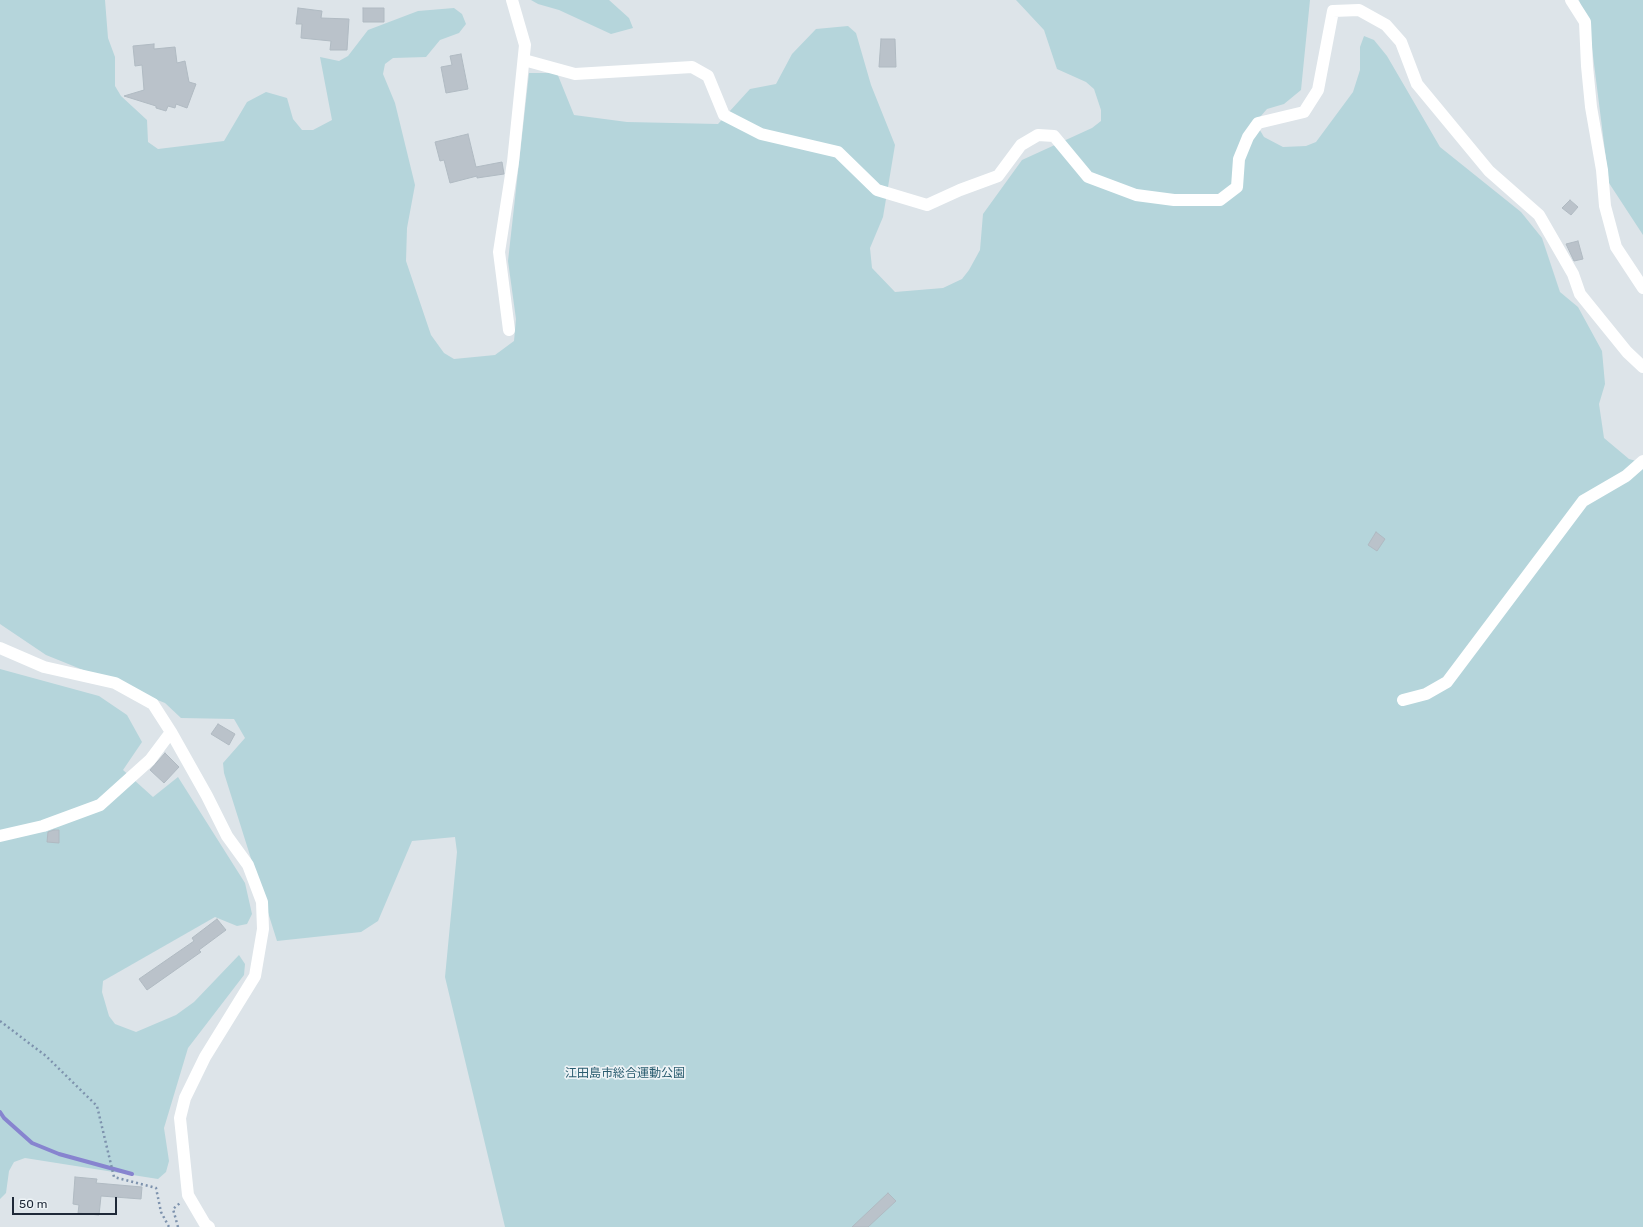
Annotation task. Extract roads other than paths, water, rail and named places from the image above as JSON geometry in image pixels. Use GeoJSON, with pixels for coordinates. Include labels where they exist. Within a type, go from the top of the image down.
{"type":"FeatureCollection","features":[{"type":"Feature","properties":{"kind":"street"},"geometry":{"type":"LineString","coordinates":[[509,330],[499,252],[512,169],[525,45],[512,0]]}},
{"type":"Feature","properties":{"kind":"street"},"geometry":{"type":"LineString","coordinates":[[1571,0],[1585,22],[1591,107],[1602,170],[1605,206],[1616,247],[1643,288]]}},
{"type":"Feature","properties":{"kind":"street"},"geometry":{"type":"LineString","coordinates":[[524,60],[575,74],[692,67],[708,76],[724,115],[760,134],[838,152],[877,190],[927,205],[960,190],[998,176],[1021,145],[1038,135],[1054,136],[1088,177],[1136,195],[1174,200],[1220,200],[1237,187],[1239,159],[1248,137],[1258,123],[1304,112],[1318,90],[1333,11],[1359,10],[1386,25],[1396,36],[1400,42],[1417,84],[1489,171],[1539,215],[1573,274],[1580,294],[1628,352],[1643,367]]}},
{"type":"Feature","properties":{"kind":"street"},"geometry":{"type":"LineString","coordinates":[[1403,700],[1426,694],[1447,682],[1583,500],[1626,476],[1643,461]]}},
{"type":"Feature","properties":{"kind":"street"},"geometry":{"type":"LineString","coordinates":[[0,648],[44,667],[114,684],[153,704],[171,732],[228,836],[248,865],[262,902],[263,929],[255,976],[205,1057],[185,1098],[180,1118],[188,1195],[205,1224],[209,1227]]}},
{"type":"Feature","properties":{"kind":"street"},"geometry":{"type":"LineString","coordinates":[[0,836],[42,826],[100,805],[150,760],[171,732]]}},
{"type":"Feature","properties":{"kind":"waterway"},"geometry":{"type":"LineString","coordinates":[[0,1112],[4,1118],[32,1143],[59,1154],[132,1174]]}},
{"type":"Feature","properties":{"kind":"park label","name":"江田島市総合運動公園"},"geometry":{"type":"Point","coordinates":[625,1074]}}]}
